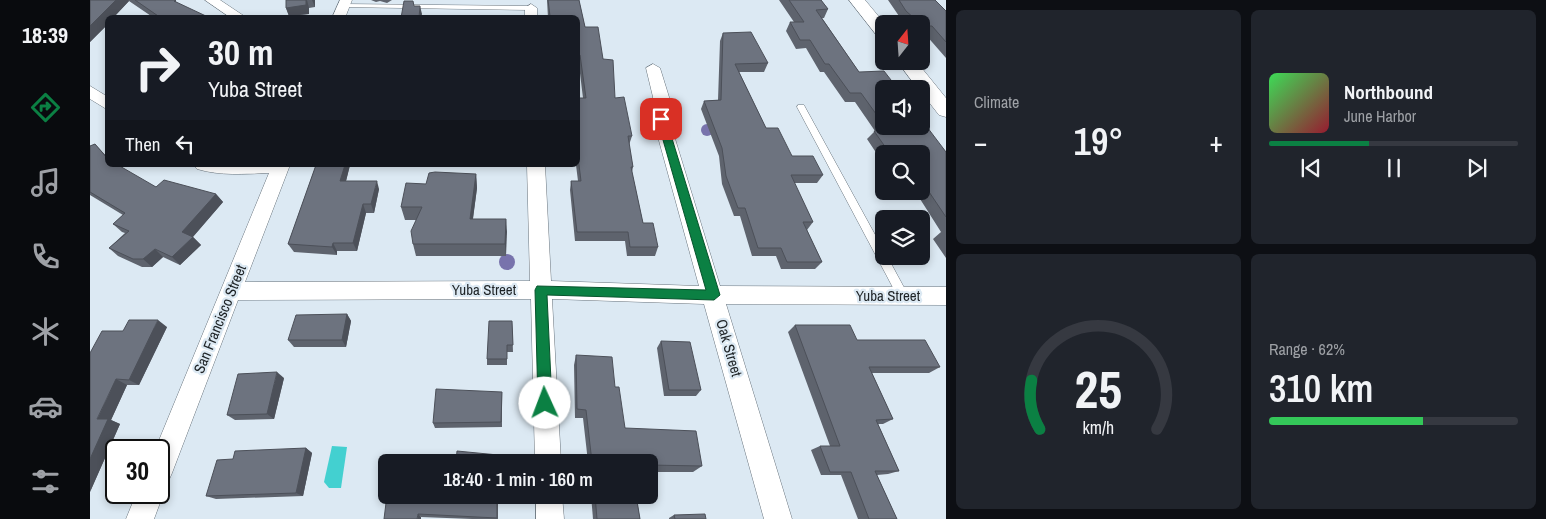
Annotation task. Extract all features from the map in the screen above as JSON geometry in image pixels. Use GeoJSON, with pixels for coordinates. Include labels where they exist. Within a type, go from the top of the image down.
{"type":"FeatureCollection","features":[{"type":"Feature","properties":{"kind":"street"},"geometry":{"type":"LineString","coordinates":[[211,0],[236,15]]}},
{"type":"Feature","properties":{"kind":"street"},"geometry":{"type":"LineString","coordinates":[[857,0],[875,23]]}},
{"type":"Feature","properties":{"kind":"street","name":"Oak Street"},"geometry":{"type":"LineString","coordinates":[[653,68],[661,97],[661,119],[778,519]]}},
{"type":"Feature","properties":{"kind":"street"},"geometry":{"type":"LineString","coordinates":[[913,70],[946,110]]}},
{"type":"Feature","properties":{"kind":"street"},"geometry":{"type":"LineString","coordinates":[[90,91],[105,103]]}},
{"type":"Feature","properties":{"kind":"street"},"geometry":{"type":"LineString","coordinates":[[221,167],[256,167]]}},
{"type":"Feature","properties":{"kind":"street","name":"San Francisco Street"},"geometry":{"type":"LineString","coordinates":[[170,445],[281,167]]}},
{"type":"Feature","properties":{"kind":"street"},"geometry":{"type":"LineString","coordinates":[[536,167],[548,454]]}},
{"type":"Feature","properties":{"kind":"street","name":"Yuba Street"},"geometry":{"type":"LineString","coordinates":[[231,291],[541,290],[714,295],[946,296]]}},
{"type":"Feature","properties":{"kind":"street"},"geometry":{"type":"LineString","coordinates":[[140,519],[146,504]]}},
{"type":"Feature","properties":{"kind":"street"},"geometry":{"type":"LineString","coordinates":[[549,504],[550,519]]}},
{"type":"Feature","properties":{"kind":"lane"},"geometry":{"type":"LineString","coordinates":[[343,8],[531,13]]}},
{"type":"Feature","properties":{"kind":"lane"},"geometry":{"type":"LineString","coordinates":[[801,107],[903,296]]}},
{"type":"Feature","properties":{"kind":"water"},"geometry":{"type":"Polygon","coordinates":[[[332,446],[347,447],[341,488],[329,488],[324,482],[332,446]]]}},
{"type":"Feature","properties":{"kind":"building"},"geometry":{"type":"Polygon","coordinates":[[[90,0],[116,0],[90,26],[90,0]]]}},
{"type":"Feature","properties":{"kind":"building"},"geometry":{"type":"Polygon","coordinates":[[[135,0],[175,0],[204,15],[157,15],[135,0]]]}},
{"type":"Feature","properties":{"kind":"building"},"geometry":{"type":"Polygon","coordinates":[[[286,0],[306,0],[306,5],[286,8],[286,0]]]}},
{"type":"Feature","properties":{"kind":"building"},"geometry":{"type":"Polygon","coordinates":[[[548,0],[579,0],[585,27],[598,27],[603,59],[613,60],[615,98],[624,97],[632,136],[628,136],[633,167],[631,167],[643,223],[653,223],[658,247],[630,247],[628,232],[577,232],[571,181],[581,181],[579,167],[580,98],[586,98],[580,55],[580,15],[550,15],[548,0]]]}},
{"type":"Feature","properties":{"kind":"building"},"geometry":{"type":"Polygon","coordinates":[[[789,0],[821,0],[828,9],[816,10],[859,72],[884,71],[891,80],[875,80],[875,112],[861,93],[850,93],[829,64],[825,64],[810,40],[800,40],[790,22],[804,22],[789,0]]]}},
{"type":"Feature","properties":{"kind":"building"},"geometry":{"type":"Polygon","coordinates":[[[899,0],[935,0],[946,11],[946,42],[930,26],[930,15],[911,15],[899,0]]]}},
{"type":"Feature","properties":{"kind":"building"},"geometry":{"type":"Polygon","coordinates":[[[404,1],[413,1],[414,6],[420,6],[419,15],[402,15],[404,1]]]}},
{"type":"Feature","properties":{"kind":"building"},"geometry":{"type":"Polygon","coordinates":[[[751,32],[768,63],[735,64],[766,128],[778,128],[792,156],[813,156],[823,175],[791,175],[813,222],[803,222],[822,262],[787,262],[781,248],[758,248],[745,208],[738,208],[726,176],[722,148],[704,101],[721,100],[723,33],[751,32]]]}},
{"type":"Feature","properties":{"kind":"building"},"geometry":{"type":"Polygon","coordinates":[[[930,131],[946,152],[946,217],[930,193],[930,145],[884,145],[877,135],[930,135],[930,131]]]}},
{"type":"Feature","properties":{"kind":"building"},"geometry":{"type":"Polygon","coordinates":[[[95,144],[105,156],[105,167],[121,167],[156,187],[164,180],[216,194],[182,232],[193,237],[172,257],[155,249],[143,259],[133,259],[109,248],[129,231],[113,224],[125,213],[90,192],[90,146],[95,144]]]}},
{"type":"Feature","properties":{"kind":"building"},"geometry":{"type":"Polygon","coordinates":[[[315,167],[344,167],[340,181],[377,181],[371,204],[363,204],[353,243],[333,243],[332,247],[288,244],[315,167]]]}},
{"type":"Feature","properties":{"kind":"building"},"geometry":{"type":"Polygon","coordinates":[[[429,173],[476,174],[470,219],[506,219],[505,244],[413,244],[411,231],[422,207],[401,207],[406,183],[426,184],[429,173]]]}},
{"type":"Feature","properties":{"kind":"building"},"geometry":{"type":"Polygon","coordinates":[[[347,314],[342,340],[288,340],[296,315],[347,314]]]}},
{"type":"Feature","properties":{"kind":"building"},"geometry":{"type":"Polygon","coordinates":[[[129,320],[158,320],[129,380],[116,379],[97,419],[108,419],[90,459],[90,353],[102,331],[123,331],[129,320]]]}},
{"type":"Feature","properties":{"kind":"building"},"geometry":{"type":"Polygon","coordinates":[[[489,321],[512,321],[513,345],[507,345],[507,359],[487,359],[489,321]]]}},
{"type":"Feature","properties":{"kind":"building"},"geometry":{"type":"Polygon","coordinates":[[[795,325],[850,325],[857,340],[925,340],[940,367],[869,367],[893,419],[876,420],[899,471],[875,471],[897,519],[869,519],[851,472],[830,472],[820,446],[840,446],[795,325]]]}},
{"type":"Feature","properties":{"kind":"building"},"geometry":{"type":"Polygon","coordinates":[[[661,341],[690,342],[701,390],[669,390],[661,341]]]}},
{"type":"Feature","properties":{"kind":"building"},"geometry":{"type":"Polygon","coordinates":[[[576,355],[612,357],[615,387],[619,387],[625,428],[696,431],[702,466],[658,465],[658,454],[591,454],[586,410],[577,409],[576,355]]]}},
{"type":"Feature","properties":{"kind":"building"},"geometry":{"type":"Polygon","coordinates":[[[277,372],[267,414],[227,415],[238,374],[277,372]]]}},
{"type":"Feature","properties":{"kind":"building"},"geometry":{"type":"Polygon","coordinates":[[[436,389],[502,392],[501,422],[433,423],[436,389]]]}},
{"type":"Feature","properties":{"kind":"building"},"geometry":{"type":"Polygon","coordinates":[[[306,448],[296,493],[206,496],[217,460],[233,459],[235,451],[306,448]]]}},
{"type":"Feature","properties":{"kind":"building"},"geometry":{"type":"Polygon","coordinates":[[[457,451],[488,454],[457,454],[457,451]]]}},
{"type":"Feature","properties":{"kind":"building"},"geometry":{"type":"Polygon","coordinates":[[[386,504],[497,504],[497,518],[418,514],[417,519],[384,519],[386,504]]]}},
{"type":"Feature","properties":{"kind":"building"},"geometry":{"type":"Polygon","coordinates":[[[596,504],[638,504],[640,519],[597,519],[596,504]]]}},
{"type":"Feature","properties":{"kind":"building"},"geometry":{"type":"Polygon","coordinates":[[[705,514],[706,519],[675,519],[674,515],[705,514]]]}},
{"type":"Feature","properties":{"kind":"route"},"geometry":{"type":"LineString","coordinates":[[545,403],[541,290],[714,295],[661,119]]}}]}
